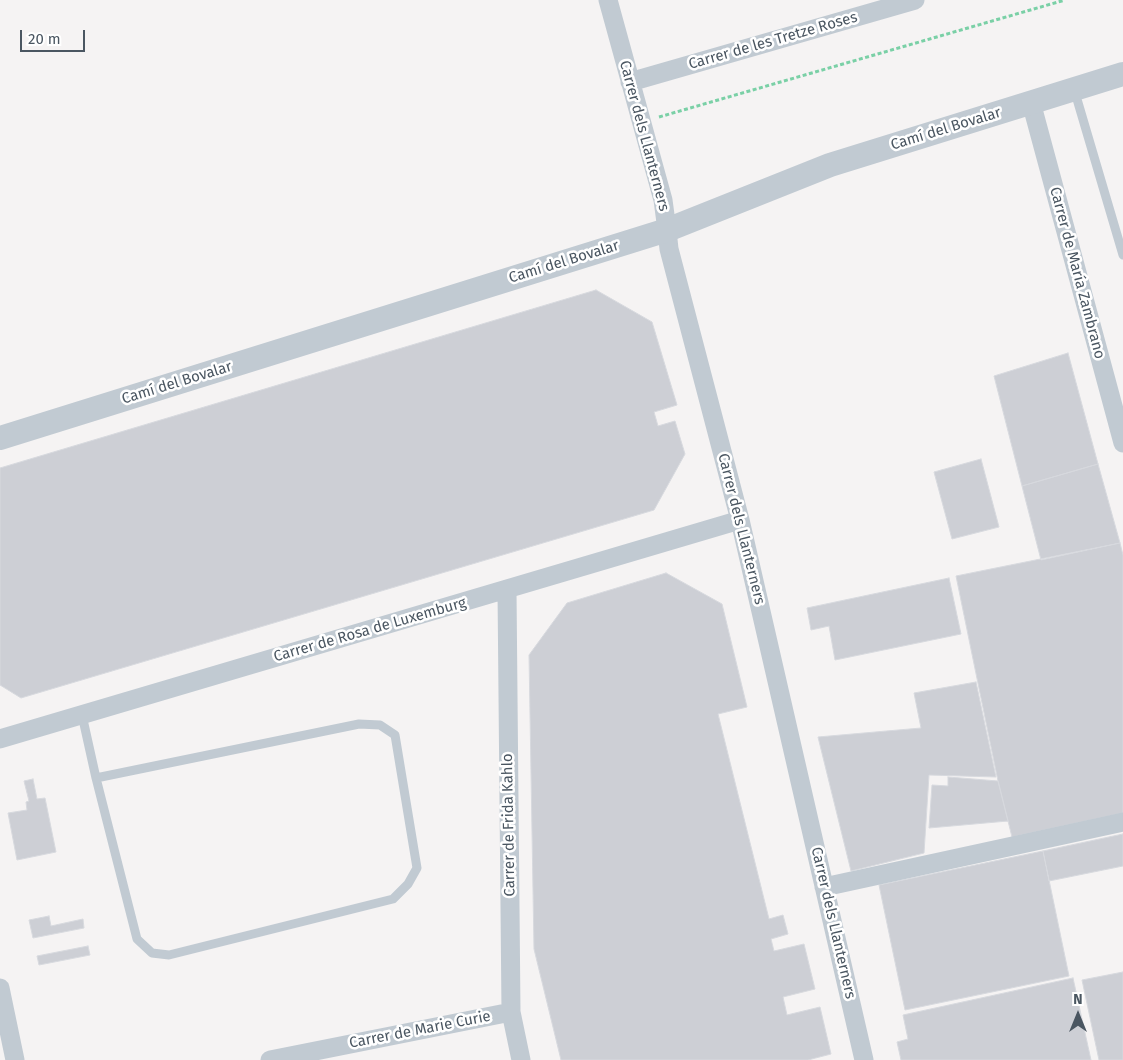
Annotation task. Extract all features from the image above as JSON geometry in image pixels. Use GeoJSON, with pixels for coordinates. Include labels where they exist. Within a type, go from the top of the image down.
{"type":"FeatureCollection","features":[{"type":"Feature","properties":{"kind":"street","name":"Carrer dels Llanterners"},"geometry":{"type":"LineString","coordinates":[[608,0],[663,200],[668,249],[740,520],[864,1060]]}},
{"type":"Feature","properties":{"kind":"street","name":"Carrer de les Tretze Roses"},"geometry":{"type":"LineString","coordinates":[[630,82],[915,0]]}},
{"type":"Feature","properties":{"kind":"street","name":"Camí del Bovalar"},"geometry":{"type":"LineString","coordinates":[[0,438],[667,230],[830,165],[1123,74]]}},
{"type":"Feature","properties":{"kind":"street","name":"Carrer de María Zambrano"},"geometry":{"type":"LineString","coordinates":[[1031,102],[1123,443]]}},
{"type":"Feature","properties":{"kind":"street","name":"Carrer de Rosa de Luxemburg"},"geometry":{"type":"LineString","coordinates":[[0,739],[740,520]]}},
{"type":"Feature","properties":{"kind":"street","name":"Carrer de Frida Kahlo"},"geometry":{"type":"LineString","coordinates":[[507,590],[511,1012],[521,1060]]}},
{"type":"Feature","properties":{"kind":"street"},"geometry":{"type":"LineString","coordinates":[[824,887],[1123,822]]}},
{"type":"Feature","properties":{"kind":"street"},"geometry":{"type":"LineString","coordinates":[[0,988],[15,1060]]}},
{"type":"Feature","properties":{"kind":"street","name":"Carrer de Marie Curie"},"geometry":{"type":"LineString","coordinates":[[270,1060],[511,1012]]}},
{"type":"Feature","properties":{"kind":"lane"},"geometry":{"type":"LineString","coordinates":[[1074,89],[1123,255]]}},
{"type":"Feature","properties":{"kind":"lane"},"geometry":{"type":"LineString","coordinates":[[82,715],[96,778],[137,939],[152,953],[169,955],[393,899],[408,884],[417,868],[395,736],[380,725],[359,724],[96,778]]}},
{"type":"Feature","properties":{"kind":"path"},"geometry":{"type":"LineString","coordinates":[[642,122],[1065,0]]}},
{"type":"Feature","properties":{"kind":"building"},"geometry":{"type":"Polygon","coordinates":[[[596,290],[652,322],[677,405],[654,412],[658,426],[675,421],[685,454],[654,510],[21,698],[0,685],[0,468],[596,290]]]}},
{"type":"Feature","properties":{"kind":"building"},"geometry":{"type":"Polygon","coordinates":[[[1068,353],[1098,464],[1022,486],[994,376],[1068,353]]]}},
{"type":"Feature","properties":{"kind":"building"},"geometry":{"type":"Polygon","coordinates":[[[981,459],[999,527],[952,539],[934,472],[981,459]]]}},
{"type":"Feature","properties":{"kind":"building"},"geometry":{"type":"Polygon","coordinates":[[[1098,464],[1120,543],[1041,560],[1022,486],[1098,464]]]}},
{"type":"Feature","properties":{"kind":"building"},"geometry":{"type":"Polygon","coordinates":[[[1120,543],[1123,555],[1123,813],[1012,837],[998,781],[956,576],[1120,543]]]}},
{"type":"Feature","properties":{"kind":"building"},"geometry":{"type":"Polygon","coordinates":[[[666,573],[722,604],[747,707],[718,714],[769,919],[783,915],[788,934],[771,939],[774,951],[804,944],[815,989],[783,997],[787,1015],[820,1007],[831,1054],[808,1060],[561,1060],[534,949],[529,655],[567,603],[666,573]]]}},
{"type":"Feature","properties":{"kind":"building"},"geometry":{"type":"Polygon","coordinates":[[[949,578],[961,634],[835,660],[829,626],[811,630],[807,608],[949,578]]]}},
{"type":"Feature","properties":{"kind":"building"},"geometry":{"type":"Polygon","coordinates":[[[976,682],[996,777],[929,775],[924,853],[851,871],[818,737],[921,728],[914,693],[976,682]]]}},
{"type":"Feature","properties":{"kind":"building"},"geometry":{"type":"Polygon","coordinates":[[[948,777],[998,781],[1008,821],[929,828],[932,785],[948,786],[948,777]]]}},
{"type":"Feature","properties":{"kind":"building"},"geometry":{"type":"Polygon","coordinates":[[[33,779],[37,799],[45,798],[56,852],[17,860],[8,813],[27,810],[26,802],[29,801],[24,781],[33,779]]]}},
{"type":"Feature","properties":{"kind":"building"},"geometry":{"type":"Polygon","coordinates":[[[1123,834],[1123,866],[1049,881],[1043,851],[1123,834]]]}},
{"type":"Feature","properties":{"kind":"building"},"geometry":{"type":"Polygon","coordinates":[[[1043,851],[1069,976],[905,1010],[879,885],[1043,851]]]}},
{"type":"Feature","properties":{"kind":"building"},"geometry":{"type":"Polygon","coordinates":[[[49,916],[51,926],[83,919],[84,928],[33,938],[29,920],[49,916]]]}},
{"type":"Feature","properties":{"kind":"building"},"geometry":{"type":"Polygon","coordinates":[[[88,946],[90,955],[39,965],[37,956],[88,946]]]}},
{"type":"Feature","properties":{"kind":"building"},"geometry":{"type":"Polygon","coordinates":[[[1123,972],[1123,1060],[1099,1060],[1082,980],[1123,972]]]}},
{"type":"Feature","properties":{"kind":"building"},"geometry":{"type":"Polygon","coordinates":[[[1073,978],[1091,1060],[901,1060],[897,1042],[908,1039],[903,1015],[1073,978]]]}}]}
